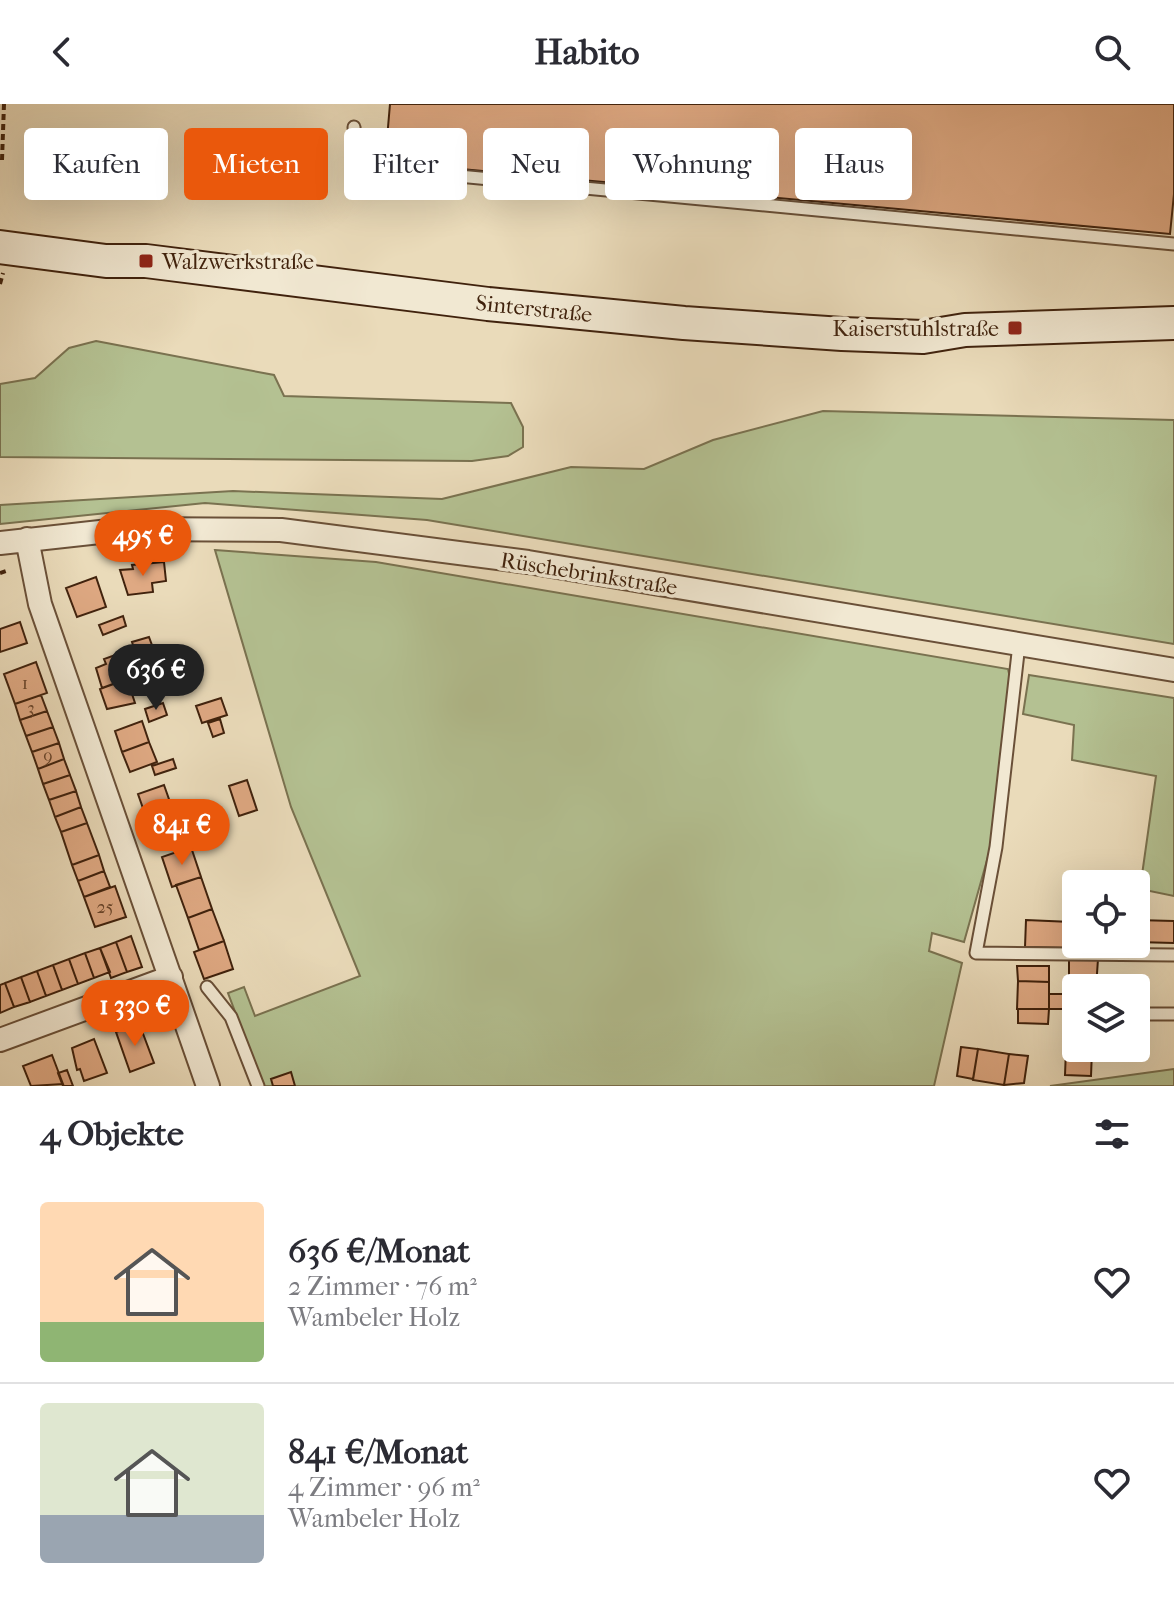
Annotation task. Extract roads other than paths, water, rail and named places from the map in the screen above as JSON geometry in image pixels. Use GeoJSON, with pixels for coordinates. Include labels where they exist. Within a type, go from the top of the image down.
{"type":"FeatureCollection","features":[{"type":"Feature","properties":{"kind":"street","name":"Sinterstraße"},"geometry":{"type":"LineString","coordinates":[[0,224],[109,248],[146,261]]}},
{"type":"Feature","properties":{"kind":"street","name":"Sinterstraße"},"geometry":{"type":"LineString","coordinates":[[2,260],[146,261],[593,314],[826,333],[923,337],[965,330],[1174,323]]}},
{"type":"Feature","properties":{"kind":"street","name":"Sinterstraße"},"geometry":{"type":"LineString","coordinates":[[923,337],[941,342],[986,345],[1174,344]]}},
{"type":"Feature","properties":{"kind":"street","name":"Rüschebrinkstraße"},"geometry":{"type":"LineString","coordinates":[[0,543],[127,529],[281,530],[528,562],[1174,670]]}},
{"type":"Feature","properties":{"kind":"street"},"geometry":{"type":"LineString","coordinates":[[27,539],[40,604],[208,1086]]}},
{"type":"Feature","properties":{"kind":"street"},"geometry":{"type":"LineString","coordinates":[[0,1040],[171,977]]}},
{"type":"Feature","properties":{"kind":"lane"},"geometry":{"type":"LineString","coordinates":[[354,127],[358,158],[363,165],[378,172],[441,175],[1174,244]]}},
{"type":"Feature","properties":{"kind":"lane"},"geometry":{"type":"LineString","coordinates":[[1019,644],[996,847],[976,953],[1174,955]]}},
{"type":"Feature","properties":{"kind":"lane"},"geometry":{"type":"LineString","coordinates":[[207,987],[231,1017],[258,1086]]}},
{"type":"Feature","properties":{"kind":"lane"},"geometry":{"type":"LineString","coordinates":[[1150,1014],[1174,1014]]}},
{"type":"Feature","properties":{"kind":"place","name":"Walzwerkstraße"},"geometry":{"type":"Point","coordinates":[146,261]}},
{"type":"Feature","properties":{"kind":"place","name":"Kaiserstuhlstraße"},"geometry":{"type":"Point","coordinates":[1015,328]}}]}
